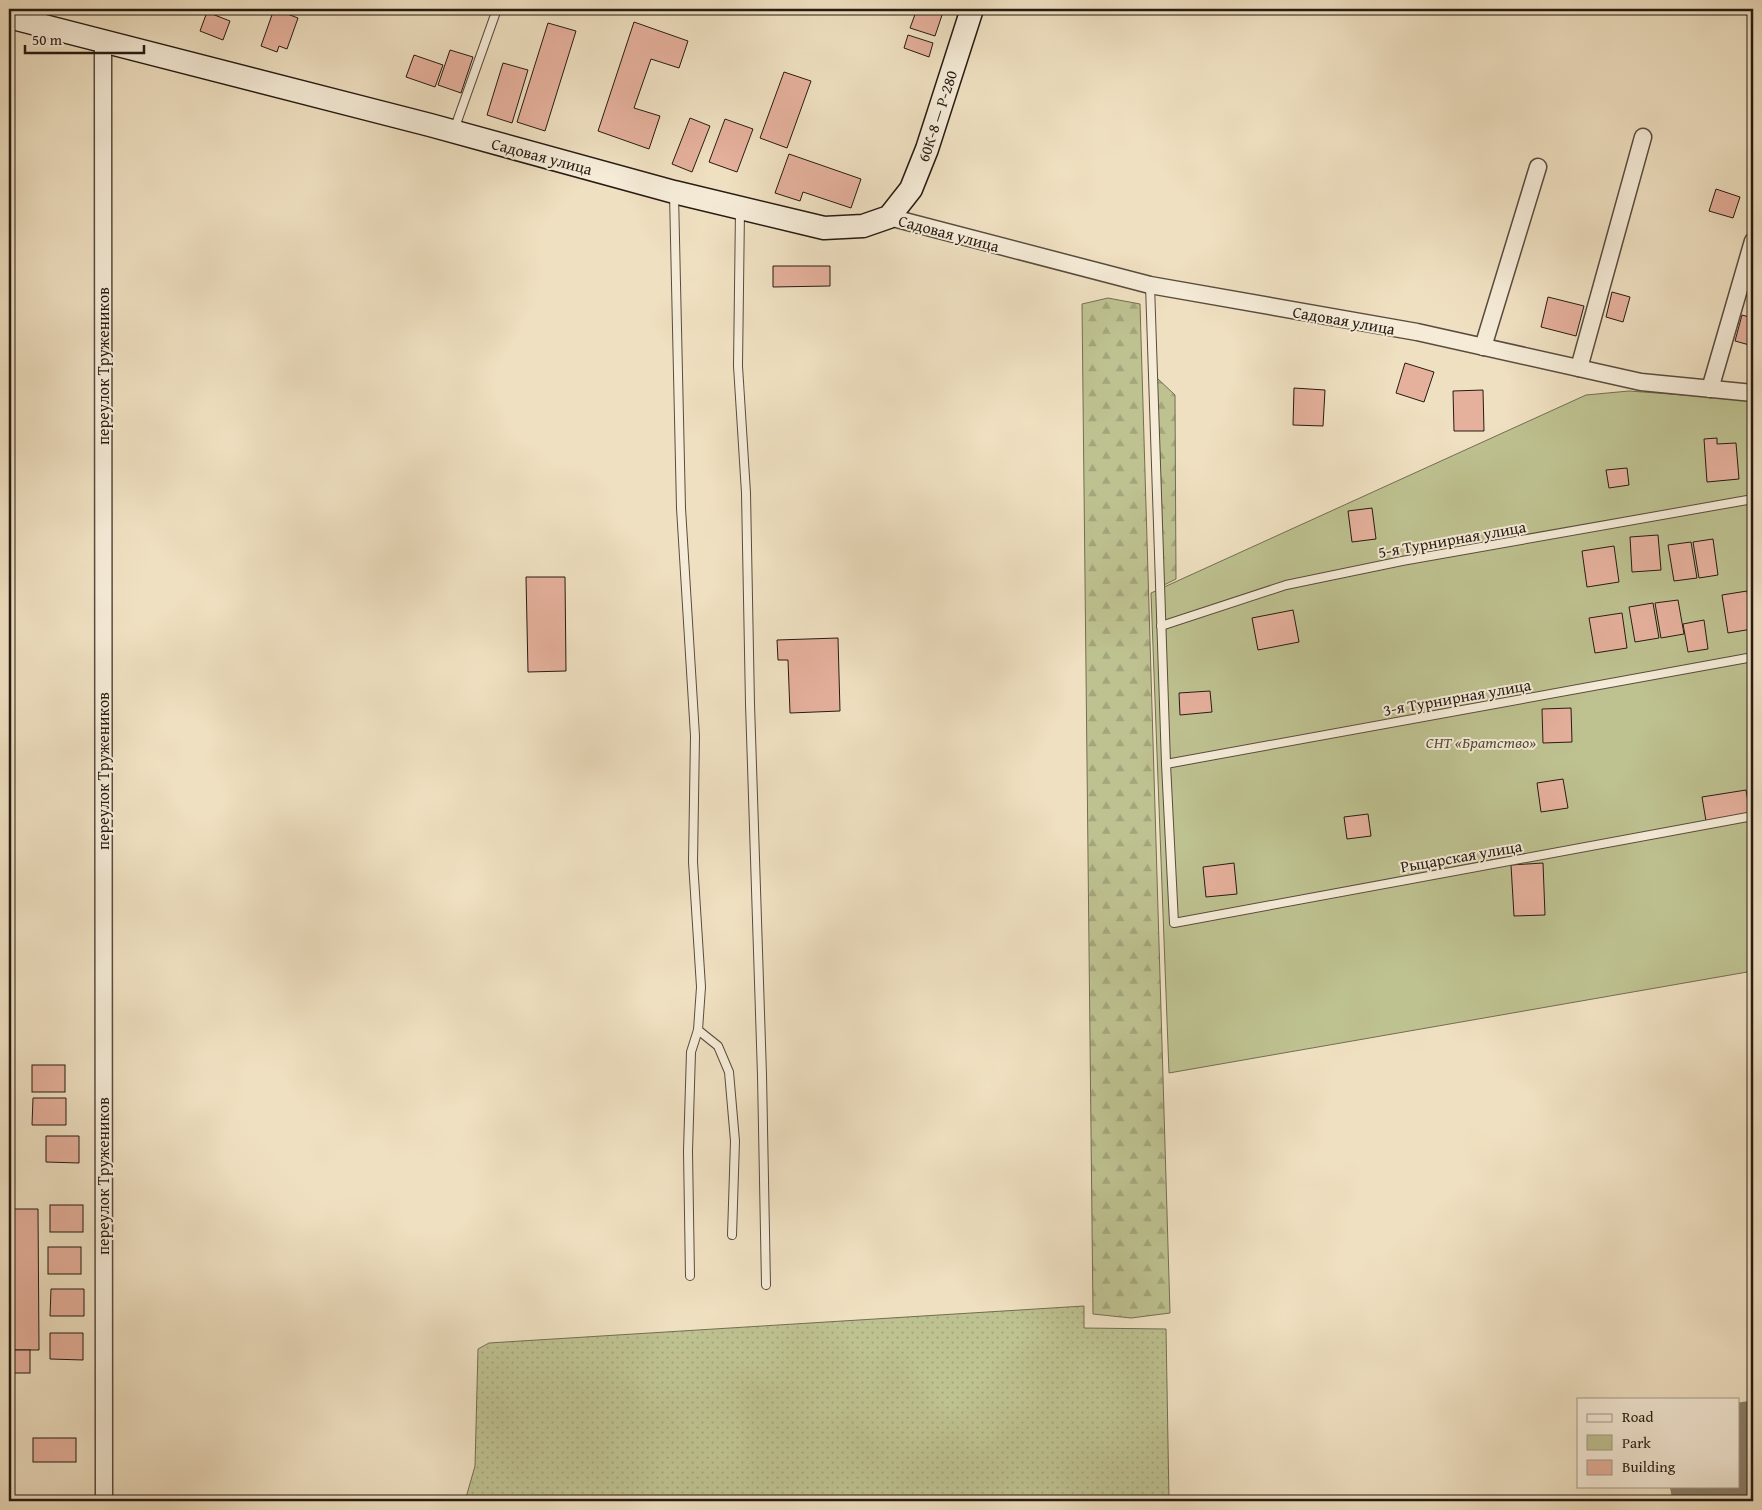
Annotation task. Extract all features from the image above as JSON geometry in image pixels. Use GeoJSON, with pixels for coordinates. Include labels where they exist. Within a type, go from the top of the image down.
{"type":"FeatureCollection","features":[{"type":"Feature","properties":{"kind":"street","name":"60К-8 — Р-280"},"geometry":{"type":"LineString","coordinates":[[889,217],[911,189],[927,149],[972,9]]}},
{"type":"Feature","properties":{"kind":"street","name":"Садовая улица"},"geometry":{"type":"LineString","coordinates":[[9,17],[454,132],[674,192],[824,228],[863,226],[889,217],[1150,285],[1417,332],[1641,382],[1753,393]]}},
{"type":"Feature","properties":{"kind":"street","name":"переулок Тружеников"},"geometry":{"type":"LineString","coordinates":[[103,41],[104,1501]]}},
{"type":"Feature","properties":{"kind":"street"},"geometry":{"type":"LineString","coordinates":[[1579,368],[1643,137]]}},
{"type":"Feature","properties":{"kind":"street"},"geometry":{"type":"LineString","coordinates":[[1483,347],[1538,167]]}},
{"type":"Feature","properties":{"kind":"street"},"geometry":{"type":"LineString","coordinates":[[1710,388],[1753,242]]}},
{"type":"Feature","properties":{"kind":"lane"},"geometry":{"type":"LineString","coordinates":[[454,132],[497,9]]}},
{"type":"Feature","properties":{"kind":"lane"},"geometry":{"type":"LineString","coordinates":[[674,192],[681,508],[695,736],[693,862],[701,987],[698,1030],[691,1052],[688,1151],[690,1276]]}},
{"type":"Feature","properties":{"kind":"lane"},"geometry":{"type":"LineString","coordinates":[[740,208],[738,366],[746,493],[749,686],[761,1048],[766,1285]]}},
{"type":"Feature","properties":{"kind":"lane"},"geometry":{"type":"LineString","coordinates":[[1150,285],[1166,764]]}},
{"type":"Feature","properties":{"kind":"lane","name":"5-я Турнирная улица"},"geometry":{"type":"LineString","coordinates":[[1161,626],[1286,585],[1402,561],[1753,499]]}},
{"type":"Feature","properties":{"kind":"lane","name":"3-я Турнирная улица"},"geometry":{"type":"LineString","coordinates":[[1166,764],[1753,657]]}},
{"type":"Feature","properties":{"kind":"lane","name":"Рыцарская улица"},"geometry":{"type":"LineString","coordinates":[[1166,764],[1174,923],[1753,816]]}},
{"type":"Feature","properties":{"kind":"lane"},"geometry":{"type":"LineString","coordinates":[[698,1030],[718,1046],[729,1072],[735,1142],[732,1236]]}},
{"type":"Feature","properties":{"kind":"green space"},"geometry":{"type":"Polygon","coordinates":[[[1108,298],[1140,304],[1170,1313],[1131,1318],[1093,1314],[1082,304],[1108,298]]]}},
{"type":"Feature","properties":{"kind":"green space"},"geometry":{"type":"Polygon","coordinates":[[[1157,378],[1175,395],[1176,579],[1162,586],[1157,378]]]}},
{"type":"Feature","properties":{"kind":"green space","name":"СНТ «Братство»"},"geometry":{"type":"Polygon","coordinates":[[[1629,391],[1753,400],[1753,971],[1169,1073],[1151,593],[1586,395],[1629,391]]]}},
{"type":"Feature","properties":{"kind":"green space"},"geometry":{"type":"Polygon","coordinates":[[[1084,1306],[1084,1328],[1166,1329],[1169,1501],[465,1501],[475,1466],[478,1349],[489,1343],[1084,1306]]]}},
{"type":"Feature","properties":{"kind":"building"},"geometry":{"type":"Polygon","coordinates":[[[274,9],[298,18],[287,49],[279,46],[277,52],[261,46],[274,9]]]}},
{"type":"Feature","properties":{"kind":"building"},"geometry":{"type":"Polygon","coordinates":[[[917,9],[944,9],[935,36],[910,28],[917,9]]]}},
{"type":"Feature","properties":{"kind":"building"},"geometry":{"type":"Polygon","coordinates":[[[207,12],[230,21],[223,40],[200,31],[207,12]]]}},
{"type":"Feature","properties":{"kind":"building"},"geometry":{"type":"Polygon","coordinates":[[[634,22],[688,41],[679,68],[651,59],[634,108],[660,116],[649,149],[598,131],[634,22]]]}},
{"type":"Feature","properties":{"kind":"building"},"geometry":{"type":"Polygon","coordinates":[[[548,23],[576,31],[545,131],[517,122],[548,23]]]}},
{"type":"Feature","properties":{"kind":"building"},"geometry":{"type":"Polygon","coordinates":[[[908,35],[933,43],[929,57],[904,48],[908,35]]]}},
{"type":"Feature","properties":{"kind":"building"},"geometry":{"type":"Polygon","coordinates":[[[450,50],[473,57],[461,93],[438,85],[450,50]]]}},
{"type":"Feature","properties":{"kind":"building"},"geometry":{"type":"Polygon","coordinates":[[[414,55],[443,65],[435,87],[406,77],[414,55]]]}},
{"type":"Feature","properties":{"kind":"building"},"geometry":{"type":"Polygon","coordinates":[[[503,63],[528,70],[512,123],[487,115],[503,63]]]}},
{"type":"Feature","properties":{"kind":"building"},"geometry":{"type":"Polygon","coordinates":[[[784,72],[811,81],[787,148],[760,138],[784,72]]]}},
{"type":"Feature","properties":{"kind":"building"},"geometry":{"type":"Polygon","coordinates":[[[690,118],[710,126],[692,172],[672,164],[690,118]]]}},
{"type":"Feature","properties":{"kind":"building"},"geometry":{"type":"Polygon","coordinates":[[[725,119],[753,129],[737,172],[709,162],[725,119]]]}},
{"type":"Feature","properties":{"kind":"building"},"geometry":{"type":"Polygon","coordinates":[[[789,154],[861,179],[851,208],[803,192],[800,201],[775,193],[789,154]]]}},
{"type":"Feature","properties":{"kind":"building"},"geometry":{"type":"Polygon","coordinates":[[[1716,189],[1740,197],[1733,218],[1709,211],[1716,189]]]}},
{"type":"Feature","properties":{"kind":"building"},"geometry":{"type":"Polygon","coordinates":[[[773,266],[830,266],[830,286],[773,287],[773,266]]]}},
{"type":"Feature","properties":{"kind":"building"},"geometry":{"type":"Polygon","coordinates":[[[1612,292],[1630,297],[1623,322],[1606,317],[1612,292]]]}},
{"type":"Feature","properties":{"kind":"building"},"geometry":{"type":"Polygon","coordinates":[[[1548,297],[1584,306],[1576,336],[1541,327],[1548,297]]]}},
{"type":"Feature","properties":{"kind":"building"},"geometry":{"type":"Polygon","coordinates":[[[1742,315],[1753,318],[1753,346],[1735,341],[1742,315]]]}},
{"type":"Feature","properties":{"kind":"building"},"geometry":{"type":"Polygon","coordinates":[[[1405,363],[1434,372],[1424,402],[1396,393],[1405,363]]]}},
{"type":"Feature","properties":{"kind":"building"},"geometry":{"type":"Polygon","coordinates":[[[1294,388],[1325,390],[1323,426],[1293,425],[1294,388]]]}},
{"type":"Feature","properties":{"kind":"building"},"geometry":{"type":"Polygon","coordinates":[[[1483,390],[1484,431],[1454,431],[1453,391],[1483,390]]]}},
{"type":"Feature","properties":{"kind":"building"},"geometry":{"type":"Polygon","coordinates":[[[1717,438],[1717,444],[1736,443],[1739,479],[1707,482],[1704,439],[1717,438]]]}},
{"type":"Feature","properties":{"kind":"building"},"geometry":{"type":"Polygon","coordinates":[[[1627,468],[1629,485],[1609,488],[1606,470],[1627,468]]]}},
{"type":"Feature","properties":{"kind":"building"},"geometry":{"type":"Polygon","coordinates":[[[1372,508],[1376,539],[1352,542],[1348,511],[1372,508]]]}},
{"type":"Feature","properties":{"kind":"building"},"geometry":{"type":"Polygon","coordinates":[[[1658,535],[1661,570],[1632,572],[1630,537],[1658,535]]]}},
{"type":"Feature","properties":{"kind":"building"},"geometry":{"type":"Polygon","coordinates":[[[1713,539],[1718,575],[1699,578],[1693,542],[1713,539]]]}},
{"type":"Feature","properties":{"kind":"building"},"geometry":{"type":"Polygon","coordinates":[[[1691,542],[1697,578],[1674,581],[1668,545],[1691,542]]]}},
{"type":"Feature","properties":{"kind":"building"},"geometry":{"type":"Polygon","coordinates":[[[1614,546],[1619,582],[1587,587],[1582,551],[1614,546]]]}},
{"type":"Feature","properties":{"kind":"building"},"geometry":{"type":"Polygon","coordinates":[[[526,577],[565,577],[566,671],[528,672],[526,577]]]}},
{"type":"Feature","properties":{"kind":"building"},"geometry":{"type":"Polygon","coordinates":[[[1747,591],[1752,629],[1728,633],[1722,595],[1747,591]]]}},
{"type":"Feature","properties":{"kind":"building"},"geometry":{"type":"Polygon","coordinates":[[[1749,591],[1753,591],[1753,621],[1749,591]]]}},
{"type":"Feature","properties":{"kind":"building"},"geometry":{"type":"Polygon","coordinates":[[[1678,600],[1684,634],[1661,638],[1655,603],[1678,600]]]}},
{"type":"Feature","properties":{"kind":"building"},"geometry":{"type":"Polygon","coordinates":[[[1653,603],[1659,638],[1635,642],[1629,607],[1653,603]]]}},
{"type":"Feature","properties":{"kind":"building"},"geometry":{"type":"Polygon","coordinates":[[[1293,610],[1299,642],[1258,650],[1252,618],[1293,610]]]}},
{"type":"Feature","properties":{"kind":"building"},"geometry":{"type":"Polygon","coordinates":[[[1622,613],[1627,648],[1595,653],[1589,618],[1622,613]]]}},
{"type":"Feature","properties":{"kind":"building"},"geometry":{"type":"Polygon","coordinates":[[[1704,620],[1708,649],[1688,652],[1683,624],[1704,620]]]}},
{"type":"Feature","properties":{"kind":"building"},"geometry":{"type":"Polygon","coordinates":[[[838,638],[840,711],[790,713],[788,660],[778,660],[777,640],[838,638]]]}},
{"type":"Feature","properties":{"kind":"building"},"geometry":{"type":"Polygon","coordinates":[[[1210,691],[1212,712],[1180,715],[1179,693],[1210,691]]]}},
{"type":"Feature","properties":{"kind":"building"},"geometry":{"type":"Polygon","coordinates":[[[1571,708],[1572,742],[1543,743],[1542,709],[1571,708]]]}},
{"type":"Feature","properties":{"kind":"building"},"geometry":{"type":"Polygon","coordinates":[[[1563,779],[1568,808],[1541,812],[1537,783],[1563,779]]]}},
{"type":"Feature","properties":{"kind":"building"},"geometry":{"type":"Polygon","coordinates":[[[1746,790],[1751,820],[1707,827],[1702,797],[1746,790]]]}},
{"type":"Feature","properties":{"kind":"building"},"geometry":{"type":"Polygon","coordinates":[[[1368,814],[1371,836],[1347,839],[1344,817],[1368,814]]]}},
{"type":"Feature","properties":{"kind":"building"},"geometry":{"type":"Polygon","coordinates":[[[1234,863],[1237,894],[1206,897],[1203,867],[1234,863]]]}},
{"type":"Feature","properties":{"kind":"building"},"geometry":{"type":"Polygon","coordinates":[[[1543,863],[1545,915],[1514,916],[1511,865],[1543,863]]]}},
{"type":"Feature","properties":{"kind":"building"},"geometry":{"type":"Polygon","coordinates":[[[32,1065],[65,1065],[65,1092],[32,1092],[32,1065]]]}},
{"type":"Feature","properties":{"kind":"building"},"geometry":{"type":"Polygon","coordinates":[[[33,1098],[66,1098],[66,1125],[32,1125],[33,1098]]]}},
{"type":"Feature","properties":{"kind":"building"},"geometry":{"type":"Polygon","coordinates":[[[46,1136],[79,1136],[79,1163],[46,1162],[46,1136]]]}},
{"type":"Feature","properties":{"kind":"building"},"geometry":{"type":"Polygon","coordinates":[[[50,1205],[83,1205],[83,1232],[50,1232],[50,1205]]]}},
{"type":"Feature","properties":{"kind":"building"},"geometry":{"type":"Polygon","coordinates":[[[9,1209],[38,1209],[39,1350],[9,1350],[9,1209]]]}},
{"type":"Feature","properties":{"kind":"building"},"geometry":{"type":"Polygon","coordinates":[[[48,1247],[81,1247],[81,1274],[48,1274],[48,1247]]]}},
{"type":"Feature","properties":{"kind":"building"},"geometry":{"type":"Polygon","coordinates":[[[51,1289],[84,1289],[84,1316],[50,1316],[51,1289]]]}},
{"type":"Feature","properties":{"kind":"building"},"geometry":{"type":"Polygon","coordinates":[[[50,1333],[83,1333],[83,1360],[50,1359],[50,1333]]]}},
{"type":"Feature","properties":{"kind":"building"},"geometry":{"type":"Polygon","coordinates":[[[9,1350],[30,1350],[30,1373],[9,1373],[9,1350]]]}},
{"type":"Feature","properties":{"kind":"building"},"geometry":{"type":"Polygon","coordinates":[[[33,1438],[76,1438],[76,1462],[33,1462],[33,1438]]]}},
{"type":"Feature","properties":{"kind":"taxiway"},"geometry":{"type":"LineString","coordinates":[[1691,1488],[1694,1501]]}},
{"type":"Feature","properties":{"kind":"runway"},"geometry":{"type":"LineString","coordinates":[[1740,1456],[1753,1454]]}}]}
